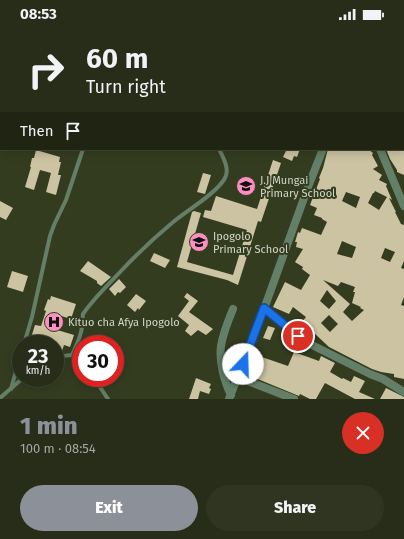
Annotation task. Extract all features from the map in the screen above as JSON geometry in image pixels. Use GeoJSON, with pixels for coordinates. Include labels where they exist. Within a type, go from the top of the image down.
{"type":"FeatureCollection","features":[{"type":"Feature","properties":{"kind":"street"},"geometry":{"type":"LineString","coordinates":[[230,397],[323,150]]}},
{"type":"Feature","properties":{"kind":"street"},"geometry":{"type":"LineString","coordinates":[[380,150],[404,206]]}},
{"type":"Feature","properties":{"kind":"street"},"geometry":{"type":"LineString","coordinates":[[264,308],[306,342],[383,379],[404,392]]}},
{"type":"Feature","properties":{"kind":"street"},"geometry":{"type":"LineString","coordinates":[[230,397],[222,365],[221,347],[224,333],[233,309]]}},
{"type":"Feature","properties":{"kind":"street"},"geometry":{"type":"LineString","coordinates":[[237,377],[294,399]]}},
{"type":"Feature","properties":{"kind":"lane"},"geometry":{"type":"LineString","coordinates":[[27,335],[50,236],[54,224],[66,200],[83,150]]}},
{"type":"Feature","properties":{"kind":"lane"},"geometry":{"type":"LineString","coordinates":[[80,335],[83,314],[106,286],[146,246],[173,222],[217,188],[226,177],[225,161],[220,150]]}},
{"type":"Feature","properties":{"kind":"lane"},"geometry":{"type":"LineString","coordinates":[[64,356],[72,355]]}},
{"type":"Feature","properties":{"kind":"lane"},"geometry":{"type":"LineString","coordinates":[[0,398],[11,389],[12,385]]}},
{"type":"Feature","properties":{"kind":"lane"},"geometry":{"type":"LineString","coordinates":[[100,387],[108,399]]}},
{"type":"Feature","properties":{"kind":"building"},"geometry":{"type":"Polygon","coordinates":[[[36,150],[60,157],[59,162],[61,162],[58,175],[61,175],[56,195],[46,192],[51,173],[40,170],[34,190],[25,187],[32,158],[34,158],[36,150]]]}},
{"type":"Feature","properties":{"kind":"building"},"geometry":{"type":"Polygon","coordinates":[[[286,150],[300,150],[297,157],[294,156],[292,161],[283,157],[286,150]]]}},
{"type":"Feature","properties":{"kind":"building"},"geometry":{"type":"Polygon","coordinates":[[[328,150],[369,150],[373,153],[372,155],[378,166],[373,169],[382,175],[379,180],[387,184],[386,186],[392,200],[389,198],[401,224],[404,225],[404,261],[401,268],[404,269],[404,297],[401,305],[404,306],[404,379],[394,377],[394,374],[372,369],[329,347],[301,323],[306,317],[293,307],[289,314],[273,307],[285,282],[301,290],[310,275],[302,269],[303,267],[295,262],[303,249],[296,247],[297,242],[295,242],[298,232],[300,233],[302,228],[321,235],[327,222],[314,215],[317,208],[310,205],[320,179],[319,178],[328,150]],[[375,191],[368,203],[379,210],[387,197],[375,191]],[[346,192],[342,201],[356,208],[360,197],[346,192]],[[342,241],[337,254],[352,258],[356,247],[342,241]],[[385,248],[381,258],[390,262],[395,252],[385,248]],[[323,280],[350,304],[343,312],[352,321],[364,310],[352,303],[355,287],[341,282],[338,286],[323,280]],[[327,290],[320,301],[329,309],[336,301],[327,290]],[[329,315],[321,323],[330,332],[338,324],[329,315]]]}},
{"type":"Feature","properties":{"kind":"building"},"geometry":{"type":"Polygon","coordinates":[[[386,150],[404,150],[404,175],[397,172],[386,150]]]}},
{"type":"Feature","properties":{"kind":"building"},"geometry":{"type":"Polygon","coordinates":[[[273,160],[281,163],[261,222],[258,221],[238,285],[227,280],[177,267],[192,212],[194,211],[201,213],[187,262],[233,275],[247,230],[203,217],[205,210],[211,211],[216,196],[257,209],[273,160]]]}},
{"type":"Feature","properties":{"kind":"building"},"geometry":{"type":"Polygon","coordinates":[[[203,173],[211,175],[205,194],[197,192],[203,173]]]}},
{"type":"Feature","properties":{"kind":"building"},"geometry":{"type":"Polygon","coordinates":[[[0,201],[13,208],[6,220],[0,217],[0,201]]]}},
{"type":"Feature","properties":{"kind":"building"},"geometry":{"type":"Polygon","coordinates":[[[154,253],[170,260],[165,268],[150,261],[154,253]]]}},
{"type":"Feature","properties":{"kind":"building"},"geometry":{"type":"Polygon","coordinates":[[[88,261],[111,277],[101,286],[97,283],[97,281],[80,271],[88,261]]]}},
{"type":"Feature","properties":{"kind":"building"},"geometry":{"type":"Polygon","coordinates":[[[12,271],[28,276],[23,292],[7,287],[12,271]]]}},
{"type":"Feature","properties":{"kind":"building"},"geometry":{"type":"Polygon","coordinates":[[[119,279],[126,287],[115,296],[109,289],[119,279]]]}},
{"type":"Feature","properties":{"kind":"building"},"geometry":{"type":"Polygon","coordinates":[[[187,293],[198,301],[189,312],[213,329],[206,335],[198,330],[191,336],[185,331],[189,325],[178,316],[189,301],[184,297],[187,293]]]}},
{"type":"Feature","properties":{"kind":"building"},"geometry":{"type":"Polygon","coordinates":[[[136,294],[146,301],[139,310],[138,308],[135,312],[127,305],[136,294]]]}},
{"type":"Feature","properties":{"kind":"building","name":"Kituo cha Afya Ipogolo"},"geometry":{"type":"Polygon","coordinates":[[[51,296],[76,304],[71,319],[58,315],[54,329],[74,335],[72,335],[70,347],[64,345],[64,335],[32,335],[35,325],[41,326],[46,311],[44,310],[48,299],[50,300],[51,296]]]}},
{"type":"Feature","properties":{"kind":"building"},"geometry":{"type":"Polygon","coordinates":[[[268,326],[275,328],[270,340],[263,338],[268,326]]]}},
{"type":"Feature","properties":{"kind":"building"},"geometry":{"type":"Polygon","coordinates":[[[294,352],[319,361],[321,356],[335,363],[330,372],[351,382],[354,376],[365,381],[359,392],[375,399],[355,399],[325,383],[316,399],[310,399],[248,375],[256,355],[288,366],[294,352]]]}},
{"type":"Feature","properties":{"kind":"building"},"geometry":{"type":"Polygon","coordinates":[[[196,378],[211,384],[209,388],[211,389],[209,394],[200,391],[198,399],[189,399],[196,378]]]}},
{"type":"Feature","properties":{"kind":"building"},"geometry":{"type":"Polygon","coordinates":[[[386,388],[404,397],[404,399],[380,399],[386,388]]]}},
{"type":"Feature","properties":{"kind":"place","name":"J.J Mungai Primary School"},"geometry":{"type":"Point","coordinates":[246,186]}},
{"type":"Feature","properties":{"kind":"place","name":"Ipogolo Primary School"},"geometry":{"type":"Point","coordinates":[199,242]}},
{"type":"Feature","properties":{"kind":"place","name":"Kituo cha Afya Ipogolo"},"geometry":{"type":"Point","coordinates":[54,322]}},
{"type":"Feature","properties":{"kind":"route"},"geometry":{"type":"LineString","coordinates":[[243,364],[264,308],[298,336]]}}]}
